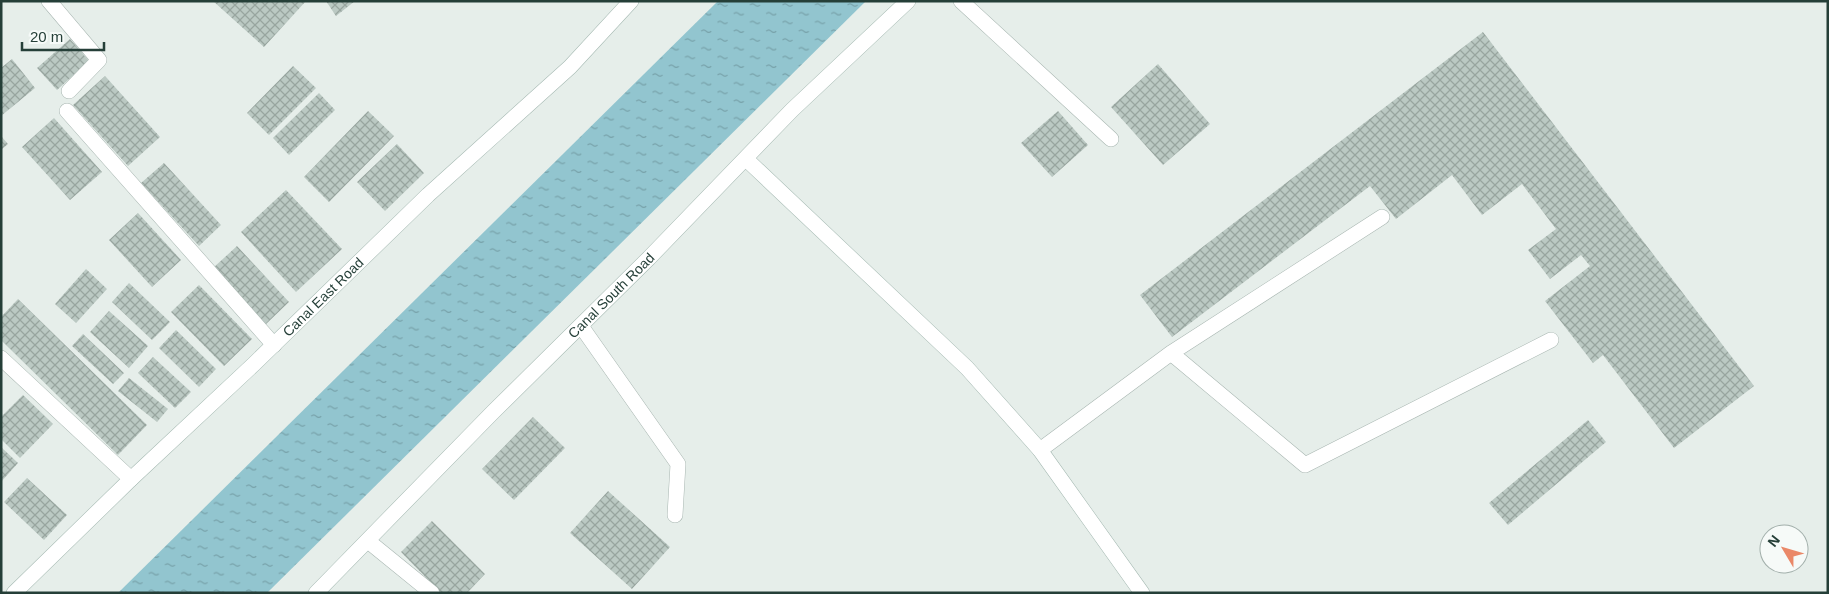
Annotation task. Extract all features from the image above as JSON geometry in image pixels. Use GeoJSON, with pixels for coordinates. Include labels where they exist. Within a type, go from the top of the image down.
{"type":"FeatureCollection","features":[{"type":"Feature","properties":{"kind":"street"},"geometry":{"type":"LineString","coordinates":[[49,1],[99,60],[69,91]]}},
{"type":"Feature","properties":{"kind":"street","name":"Canal East Road"},"geometry":{"type":"LineString","coordinates":[[14,593],[428,195],[570,67],[631,1]]}},
{"type":"Feature","properties":{"kind":"street","name":"Canal South Road"},"geometry":{"type":"LineString","coordinates":[[316,593],[493,412],[746,159],[792,110],[908,1]]}},
{"type":"Feature","properties":{"kind":"street"},"geometry":{"type":"LineString","coordinates":[[961,1],[1110,140]]}},
{"type":"Feature","properties":{"kind":"street"},"geometry":{"type":"LineString","coordinates":[[67,111],[274,345]]}},
{"type":"Feature","properties":{"kind":"street"},"geometry":{"type":"LineString","coordinates":[[746,159],[967,368],[1040,450],[1142,593]]}},
{"type":"Feature","properties":{"kind":"street"},"geometry":{"type":"LineString","coordinates":[[1040,450],[1171,353],[1382,217]]}},
{"type":"Feature","properties":{"kind":"street"},"geometry":{"type":"LineString","coordinates":[[581,326],[678,464],[676,515]]}},
{"type":"Feature","properties":{"kind":"street"},"geometry":{"type":"LineString","coordinates":[[1171,353],[1305,465],[1551,340]]}},
{"type":"Feature","properties":{"kind":"street"},"geometry":{"type":"LineString","coordinates":[[1,358],[131,479]]}},
{"type":"Feature","properties":{"kind":"street"},"geometry":{"type":"LineString","coordinates":[[368,541],[432,593]]}},
{"type":"Feature","properties":{"kind":"water"},"geometry":{"type":"Polygon","coordinates":[[[718,1],[866,1],[267,593],[118,593],[718,1]]]}},
{"type":"Feature","properties":{"kind":"building"},"geometry":{"type":"Polygon","coordinates":[[[213,1],[306,1],[264,47],[213,1]]]}},
{"type":"Feature","properties":{"kind":"building"},"geometry":{"type":"Polygon","coordinates":[[[326,1],[355,1],[336,16],[326,1]]]}},
{"type":"Feature","properties":{"kind":"building"},"geometry":{"type":"Polygon","coordinates":[[[1483,32],[1754,386],[1674,448],[1603,355],[1593,363],[1545,301],[1590,266],[1581,255],[1550,279],[1528,250],[1556,229],[1522,184],[1482,215],[1452,175],[1396,219],[1370,186],[1172,337],[1140,295],[1483,32]]]}},
{"type":"Feature","properties":{"kind":"building"},"geometry":{"type":"Polygon","coordinates":[[[70,39],[89,61],[57,90],[37,68],[70,39]]]}},
{"type":"Feature","properties":{"kind":"building"},"geometry":{"type":"Polygon","coordinates":[[[12,59],[35,88],[1,116],[1,68],[12,59]]]}},
{"type":"Feature","properties":{"kind":"building"},"geometry":{"type":"Polygon","coordinates":[[[1158,64],[1210,124],[1163,165],[1111,107],[1158,64]]]}},
{"type":"Feature","properties":{"kind":"building"},"geometry":{"type":"Polygon","coordinates":[[[293,66],[316,88],[269,135],[247,113],[293,66]]]}},
{"type":"Feature","properties":{"kind":"building"},"geometry":{"type":"Polygon","coordinates":[[[105,76],[160,137],[128,166],[73,105],[105,76]]]}},
{"type":"Feature","properties":{"kind":"building"},"geometry":{"type":"Polygon","coordinates":[[[319,93],[335,110],[289,155],[273,138],[319,93]]]}},
{"type":"Feature","properties":{"kind":"building"},"geometry":{"type":"Polygon","coordinates":[[[368,111],[394,136],[329,202],[304,177],[368,111]]]}},
{"type":"Feature","properties":{"kind":"building"},"geometry":{"type":"Polygon","coordinates":[[[1058,111],[1088,145],[1052,177],[1021,143],[1058,111]]]}},
{"type":"Feature","properties":{"kind":"building"},"geometry":{"type":"Polygon","coordinates":[[[54,118],[102,172],[70,200],[22,147],[54,118]]]}},
{"type":"Feature","properties":{"kind":"building"},"geometry":{"type":"Polygon","coordinates":[[[1,136],[8,144],[1,150],[1,136]]]}},
{"type":"Feature","properties":{"kind":"building"},"geometry":{"type":"Polygon","coordinates":[[[397,144],[424,173],[385,211],[357,182],[397,144]]]}},
{"type":"Feature","properties":{"kind":"building"},"geometry":{"type":"Polygon","coordinates":[[[164,163],[221,225],[199,246],[141,183],[164,163]]]}},
{"type":"Feature","properties":{"kind":"building"},"geometry":{"type":"Polygon","coordinates":[[[286,190],[342,249],[296,292],[241,232],[286,190]]]}},
{"type":"Feature","properties":{"kind":"building"},"geometry":{"type":"Polygon","coordinates":[[[138,213],[181,260],[152,287],[109,240],[138,213]]]}},
{"type":"Feature","properties":{"kind":"building"},"geometry":{"type":"Polygon","coordinates":[[[237,246],[289,302],[265,325],[212,269],[237,246]]]}},
{"type":"Feature","properties":{"kind":"building"},"geometry":{"type":"Polygon","coordinates":[[[86,269],[107,289],[76,323],[55,304],[86,269]]]}},
{"type":"Feature","properties":{"kind":"building"},"geometry":{"type":"Polygon","coordinates":[[[129,283],[170,322],[152,340],[112,302],[129,283]]]}},
{"type":"Feature","properties":{"kind":"building"},"geometry":{"type":"Polygon","coordinates":[[[199,285],[252,339],[224,366],[171,312],[199,285]]]}},
{"type":"Feature","properties":{"kind":"building"},"geometry":{"type":"Polygon","coordinates":[[[18,299],[147,425],[118,455],[1,340],[1,317],[18,299]]]}},
{"type":"Feature","properties":{"kind":"building"},"geometry":{"type":"Polygon","coordinates":[[[109,311],[148,346],[129,368],[90,332],[109,311]]]}},
{"type":"Feature","properties":{"kind":"building"},"geometry":{"type":"Polygon","coordinates":[[[176,330],[216,369],[199,387],[159,348],[176,330]]]}},
{"type":"Feature","properties":{"kind":"building"},"geometry":{"type":"Polygon","coordinates":[[[83,334],[124,373],[113,384],[72,346],[83,334]]]}},
{"type":"Feature","properties":{"kind":"building"},"geometry":{"type":"Polygon","coordinates":[[[153,357],[191,392],[175,408],[138,373],[153,357]]]}},
{"type":"Feature","properties":{"kind":"building"},"geometry":{"type":"Polygon","coordinates":[[[129,378],[168,409],[157,422],[118,391],[129,378]]]}},
{"type":"Feature","properties":{"kind":"building"},"geometry":{"type":"Polygon","coordinates":[[[23,395],[53,424],[20,458],[1,439],[1,417],[23,395]]]}},
{"type":"Feature","properties":{"kind":"building"},"geometry":{"type":"Polygon","coordinates":[[[533,417],[565,448],[514,500],[482,469],[533,417]]]}},
{"type":"Feature","properties":{"kind":"building"},"geometry":{"type":"Polygon","coordinates":[[[1588,420],[1606,442],[1508,525],[1489,503],[1588,420]]]}},
{"type":"Feature","properties":{"kind":"building"},"geometry":{"type":"Polygon","coordinates":[[[1,447],[18,463],[1,482],[1,447]]]}},
{"type":"Feature","properties":{"kind":"building"},"geometry":{"type":"Polygon","coordinates":[[[27,478],[67,515],[44,540],[4,502],[27,478]]]}},
{"type":"Feature","properties":{"kind":"building"},"geometry":{"type":"Polygon","coordinates":[[[608,491],[670,547],[632,589],[570,533],[608,491]]]}},
{"type":"Feature","properties":{"kind":"building"},"geometry":{"type":"Polygon","coordinates":[[[432,521],[485,574],[467,593],[441,593],[401,552],[432,521]]]}}]}
